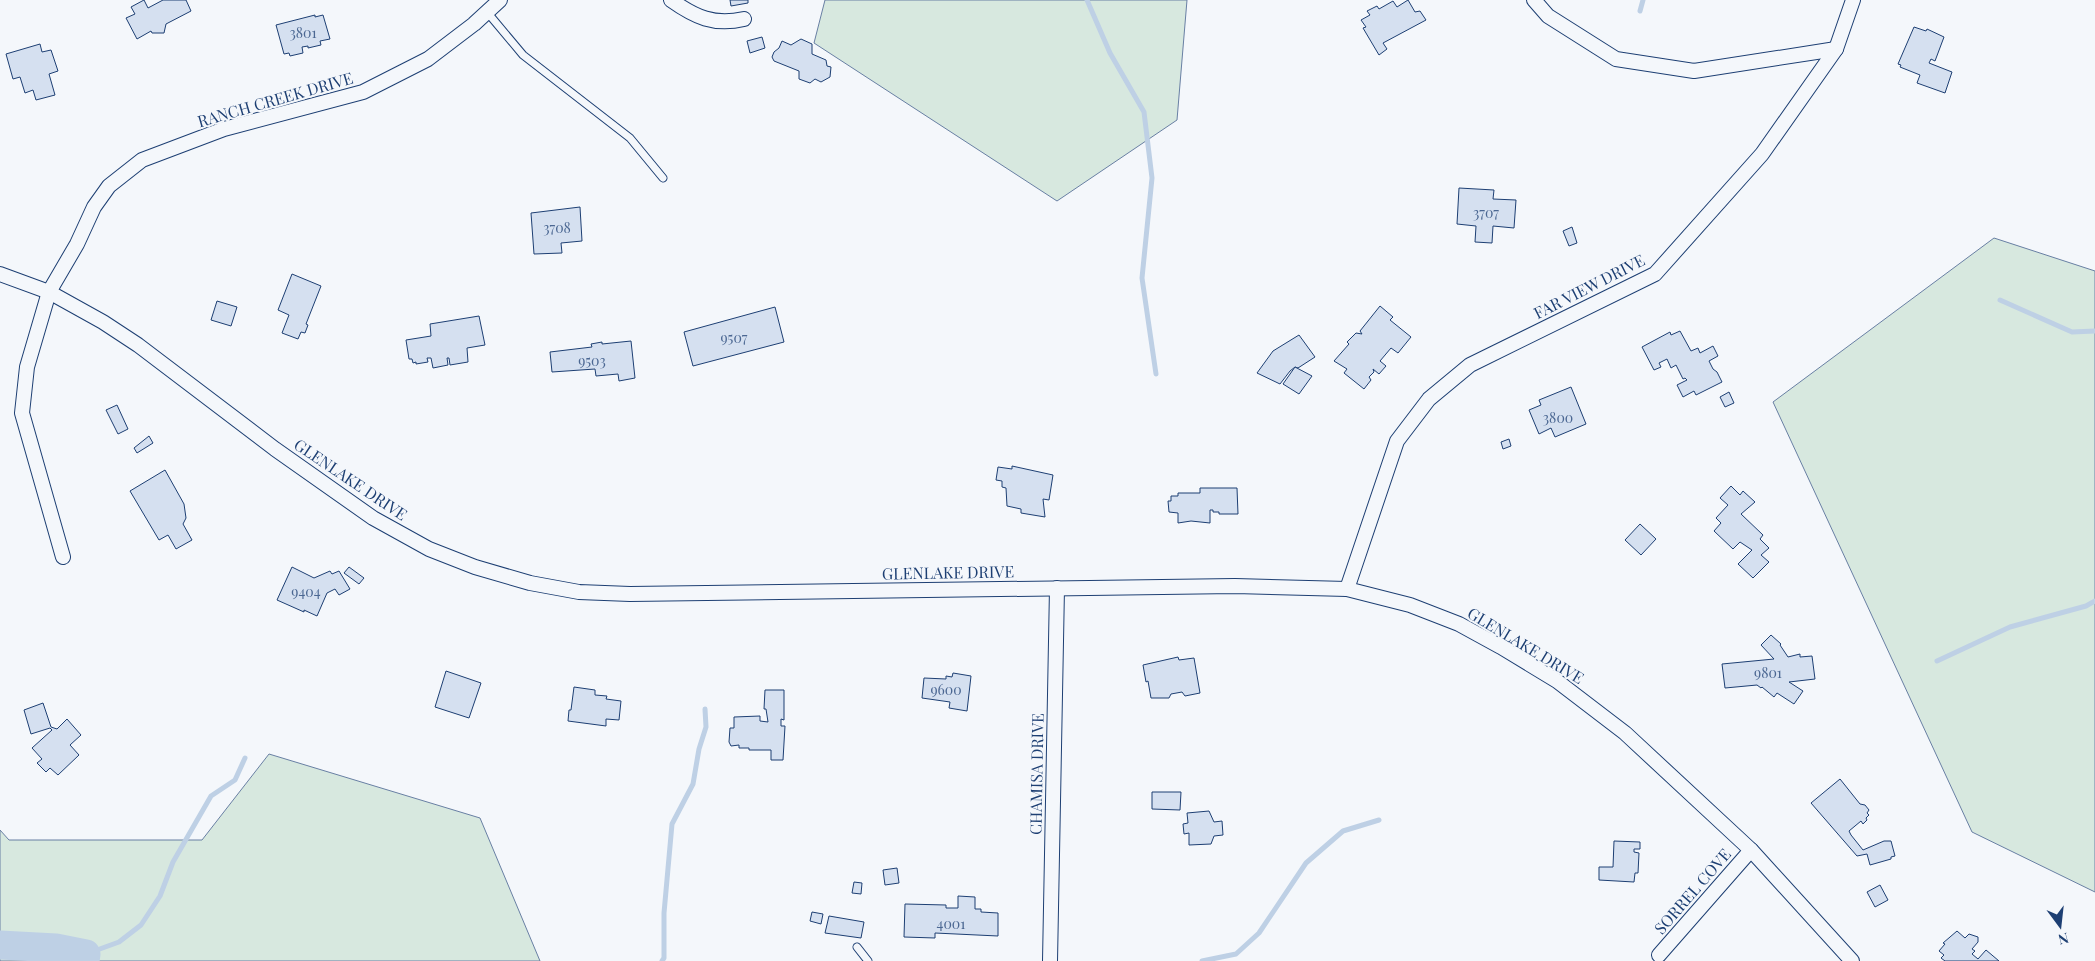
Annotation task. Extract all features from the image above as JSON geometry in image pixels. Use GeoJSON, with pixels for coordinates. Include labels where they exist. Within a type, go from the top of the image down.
{"type":"FeatureCollection","features":[{"type":"Feature","properties":{"kind":"street","name":"RANCH CREEK DRIVE"},"geometry":{"type":"LineString","coordinates":[[63,557],[22,413],[27,367],[49,292],[77,244],[94,207],[109,186],[142,160],[224,129],[363,92],[428,59],[500,0]]}},
{"type":"Feature","properties":{"kind":"street"},"geometry":{"type":"LineString","coordinates":[[671,0],[695,16],[726,23],[744,19]]}},
{"type":"Feature","properties":{"kind":"street"},"geometry":{"type":"LineString","coordinates":[[1534,0],[1548,16],[1616,59],[1694,71],[1836,49]]}},
{"type":"Feature","properties":{"kind":"street","name":"FAR VIEW DRIVE"},"geometry":{"type":"LineString","coordinates":[[1347,589],[1397,441],[1429,400],[1470,365],[1655,274],[1762,154],[1836,49],[1852,0]]}},
{"type":"Feature","properties":{"kind":"street","name":"GLENLAKE DRIVE"},"geometry":{"type":"LineString","coordinates":[[0,274],[49,292],[138,344],[275,449],[373,518],[429,549],[475,567],[530,583],[579,592],[630,594],[1235,586],[1347,589],[1410,605],[1459,624],[1557,681],[1624,732],[1752,850],[1852,961]]}},
{"type":"Feature","properties":{"kind":"street","name":"CHAMISA DRIVE"},"geometry":{"type":"LineString","coordinates":[[1050,961],[1057,588]]}},
{"type":"Feature","properties":{"kind":"street","name":"SORREL COVE"},"geometry":{"type":"LineString","coordinates":[[1660,955],[1752,850]]}},
{"type":"Feature","properties":{"kind":"lane"},"geometry":{"type":"LineString","coordinates":[[487,12],[523,55],[630,138],[663,178]]}},
{"type":"Feature","properties":{"kind":"lane"},"geometry":{"type":"LineString","coordinates":[[857,947],[868,961]]}},
{"type":"Feature","properties":{"kind":"shaded area"},"geometry":{"type":"Polygon","coordinates":[[[825,0],[1187,0],[1177,120],[1057,201],[814,43],[825,0]]]}},
{"type":"Feature","properties":{"kind":"shaded area"},"geometry":{"type":"Polygon","coordinates":[[[1994,238],[2095,271],[2095,892],[1972,832],[1773,402],[1994,238]]]}},
{"type":"Feature","properties":{"kind":"shaded area"},"geometry":{"type":"Polygon","coordinates":[[[269,754],[480,818],[540,961],[0,961],[0,830],[9,840],[202,840],[269,754]]]}},
{"type":"Feature","properties":{"kind":"building"},"geometry":{"type":"Polygon","coordinates":[[[144,0],[148,8],[163,0],[186,0],[191,11],[166,24],[164,33],[152,33],[151,31],[137,39],[126,18],[135,14],[131,7],[144,0]]]}},
{"type":"Feature","properties":{"kind":"building"},"geometry":{"type":"Polygon","coordinates":[[[730,0],[748,0],[748,3],[731,6],[730,0]]]}},
{"type":"Feature","properties":{"kind":"building"},"geometry":{"type":"Polygon","coordinates":[[[1408,0],[1415,12],[1420,11],[1426,20],[1383,43],[1387,49],[1379,55],[1363,28],[1366,27],[1361,20],[1370,15],[1367,11],[1377,6],[1379,9],[1393,1],[1397,7],[1408,0]]]}},
{"type":"Feature","properties":{"kind":"building"},"geometry":{"type":"Polygon","coordinates":[[[315,15],[315,17],[323,15],[330,39],[320,41],[321,45],[308,48],[308,46],[302,47],[303,53],[290,56],[289,53],[284,54],[276,25],[315,15]]]}},
{"type":"Feature","properties":{"kind":"building"},"geometry":{"type":"Polygon","coordinates":[[[1914,27],[1926,31],[1927,29],[1944,37],[1935,61],[1931,59],[1929,63],[1952,72],[1945,93],[1917,83],[1920,75],[1900,67],[1901,65],[1898,64],[1914,27]]]}},
{"type":"Feature","properties":{"kind":"building"},"geometry":{"type":"Polygon","coordinates":[[[762,37],[765,48],[750,53],[747,41],[762,37]]]}},
{"type":"Feature","properties":{"kind":"building"},"geometry":{"type":"Polygon","coordinates":[[[801,39],[812,44],[812,54],[826,60],[827,66],[831,67],[830,77],[821,82],[815,79],[810,83],[799,79],[799,71],[774,61],[772,57],[774,52],[779,48],[782,41],[791,45],[801,39]]]}},
{"type":"Feature","properties":{"kind":"building"},"geometry":{"type":"Polygon","coordinates":[[[40,44],[42,52],[51,50],[58,71],[49,74],[55,95],[36,100],[33,90],[25,93],[20,77],[13,79],[6,54],[40,44]]]}},
{"type":"Feature","properties":{"kind":"building"},"geometry":{"type":"Polygon","coordinates":[[[1459,188],[1494,190],[1493,199],[1516,200],[1514,228],[1493,226],[1492,243],[1475,242],[1476,226],[1457,224],[1459,188]]]}},
{"type":"Feature","properties":{"kind":"building"},"geometry":{"type":"Polygon","coordinates":[[[580,207],[582,241],[561,243],[562,253],[534,254],[531,213],[580,207]]]}},
{"type":"Feature","properties":{"kind":"building"},"geometry":{"type":"Polygon","coordinates":[[[1572,227],[1577,243],[1569,246],[1563,231],[1572,227]]]}},
{"type":"Feature","properties":{"kind":"building"},"geometry":{"type":"Polygon","coordinates":[[[292,274],[321,286],[306,324],[308,325],[305,333],[301,332],[298,339],[282,333],[289,315],[278,310],[292,274]]]}},
{"type":"Feature","properties":{"kind":"building"},"geometry":{"type":"Polygon","coordinates":[[[217,301],[237,307],[231,326],[211,320],[217,301]]]}},
{"type":"Feature","properties":{"kind":"building"},"geometry":{"type":"Polygon","coordinates":[[[1380,306],[1393,317],[1390,320],[1411,337],[1398,353],[1391,348],[1380,361],[1386,366],[1379,374],[1373,369],[1374,372],[1369,377],[1371,380],[1364,389],[1344,373],[1347,369],[1334,361],[1349,344],[1347,342],[1356,333],[1362,334],[1360,331],[1380,306]]]}},
{"type":"Feature","properties":{"kind":"building"},"geometry":{"type":"Polygon","coordinates":[[[775,307],[784,342],[693,366],[684,332],[775,307]]]}},
{"type":"Feature","properties":{"kind":"building"},"geometry":{"type":"Polygon","coordinates":[[[479,316],[485,345],[467,348],[468,362],[450,365],[449,358],[447,358],[448,365],[433,368],[431,358],[427,358],[428,362],[416,364],[416,362],[413,363],[412,359],[409,359],[406,340],[431,336],[430,324],[479,316]]]}},
{"type":"Feature","properties":{"kind":"building"},"geometry":{"type":"Polygon","coordinates":[[[1680,331],[1691,351],[1698,348],[1700,353],[1713,346],[1718,356],[1709,361],[1722,382],[1696,395],[1694,391],[1683,397],[1677,385],[1687,380],[1683,379],[1676,365],[1671,368],[1667,359],[1659,363],[1661,367],[1654,370],[1642,347],[1670,332],[1671,335],[1680,331]]]}},
{"type":"Feature","properties":{"kind":"building"},"geometry":{"type":"Polygon","coordinates":[[[1299,335],[1315,357],[1298,368],[1295,367],[1280,384],[1257,373],[1273,351],[1299,335]]]}},
{"type":"Feature","properties":{"kind":"building"},"geometry":{"type":"Polygon","coordinates":[[[631,341],[635,378],[619,381],[618,374],[596,376],[595,369],[552,372],[550,352],[592,347],[591,344],[602,342],[602,344],[631,341]]]}},
{"type":"Feature","properties":{"kind":"building"},"geometry":{"type":"Polygon","coordinates":[[[1295,367],[1312,376],[1299,394],[1283,384],[1295,367]]]}},
{"type":"Feature","properties":{"kind":"building"},"geometry":{"type":"Polygon","coordinates":[[[1571,387],[1586,424],[1555,437],[1551,428],[1539,434],[1529,410],[1541,405],[1539,400],[1571,387]]]}},
{"type":"Feature","properties":{"kind":"building"},"geometry":{"type":"Polygon","coordinates":[[[1729,392],[1734,403],[1725,407],[1720,397],[1729,392]]]}},
{"type":"Feature","properties":{"kind":"building"},"geometry":{"type":"Polygon","coordinates":[[[117,405],[128,429],[118,434],[106,410],[117,405]]]}},
{"type":"Feature","properties":{"kind":"building"},"geometry":{"type":"Polygon","coordinates":[[[149,436],[153,443],[137,453],[134,448],[149,436]]]}},
{"type":"Feature","properties":{"kind":"building"},"geometry":{"type":"Polygon","coordinates":[[[1509,439],[1511,446],[1503,449],[1501,442],[1509,439]]]}},
{"type":"Feature","properties":{"kind":"building"},"geometry":{"type":"Polygon","coordinates":[[[1012,466],[1053,475],[1049,500],[1043,499],[1045,517],[1021,513],[1021,509],[1007,506],[1006,488],[1002,487],[1002,481],[996,480],[998,467],[1012,469],[1012,466]]]}},
{"type":"Feature","properties":{"kind":"building"},"geometry":{"type":"Polygon","coordinates":[[[165,470],[184,504],[186,518],[183,524],[192,540],[176,549],[168,535],[159,540],[130,491],[165,470]]]}},
{"type":"Feature","properties":{"kind":"building"},"geometry":{"type":"Polygon","coordinates":[[[1731,486],[1740,495],[1743,491],[1755,502],[1741,514],[1763,535],[1760,539],[1769,548],[1761,555],[1769,562],[1753,578],[1738,564],[1752,550],[1740,542],[1733,549],[1714,531],[1721,523],[1716,518],[1728,505],[1720,498],[1731,486]]]}},
{"type":"Feature","properties":{"kind":"building"},"geometry":{"type":"Polygon","coordinates":[[[1200,488],[1237,488],[1238,514],[1219,514],[1219,512],[1210,510],[1210,523],[1191,521],[1178,523],[1178,513],[1169,512],[1168,501],[1171,501],[1171,496],[1178,496],[1178,493],[1200,493],[1200,488]]]}},
{"type":"Feature","properties":{"kind":"building"},"geometry":{"type":"Polygon","coordinates":[[[1640,524],[1656,539],[1641,555],[1625,540],[1640,524]]]}},
{"type":"Feature","properties":{"kind":"building"},"geometry":{"type":"Polygon","coordinates":[[[292,567],[314,578],[330,571],[332,574],[339,571],[350,589],[339,595],[335,589],[327,593],[317,616],[304,610],[304,612],[277,600],[292,567]]]}},
{"type":"Feature","properties":{"kind":"building"},"geometry":{"type":"Polygon","coordinates":[[[349,567],[364,578],[359,584],[344,573],[349,567]]]}},
{"type":"Feature","properties":{"kind":"building"},"geometry":{"type":"Polygon","coordinates":[[[1771,635],[1781,644],[1788,657],[1800,654],[1800,657],[1812,656],[1815,679],[1789,682],[1803,691],[1794,704],[1777,693],[1774,697],[1757,685],[1725,688],[1722,664],[1774,659],[1761,645],[1771,635]]]}},
{"type":"Feature","properties":{"kind":"building"},"geometry":{"type":"Polygon","coordinates":[[[1178,657],[1179,660],[1194,658],[1200,693],[1185,696],[1182,692],[1171,694],[1169,698],[1151,698],[1143,665],[1178,657]]]}},
{"type":"Feature","properties":{"kind":"building"},"geometry":{"type":"Polygon","coordinates":[[[446,671],[481,683],[469,718],[435,707],[446,671]]]}},
{"type":"Feature","properties":{"kind":"building"},"geometry":{"type":"Polygon","coordinates":[[[953,673],[971,676],[967,711],[949,708],[950,702],[922,698],[924,678],[946,679],[946,676],[952,677],[953,673]]]}},
{"type":"Feature","properties":{"kind":"building"},"geometry":{"type":"Polygon","coordinates":[[[574,687],[595,690],[595,695],[607,696],[606,699],[621,701],[619,720],[606,719],[606,726],[568,721],[574,687]]]}},
{"type":"Feature","properties":{"kind":"building"},"geometry":{"type":"Polygon","coordinates":[[[765,690],[784,690],[784,720],[781,719],[781,726],[785,726],[783,760],[771,760],[771,750],[749,750],[749,748],[739,748],[739,745],[731,746],[729,742],[730,728],[734,728],[734,717],[760,716],[760,721],[768,722],[766,709],[764,709],[765,690]]]}},
{"type":"Feature","properties":{"kind":"building"},"geometry":{"type":"Polygon","coordinates":[[[43,703],[51,727],[57,729],[67,719],[81,735],[70,745],[79,755],[58,775],[50,768],[46,772],[37,763],[42,759],[32,748],[52,730],[50,728],[31,734],[24,710],[43,703]]]}},
{"type":"Feature","properties":{"kind":"building"},"geometry":{"type":"Polygon","coordinates":[[[1840,779],[1860,804],[1865,805],[1869,810],[1867,820],[1863,824],[1861,821],[1849,831],[1851,835],[1863,850],[1884,841],[1891,841],[1895,856],[1891,857],[1891,859],[1870,865],[1867,854],[1857,856],[1811,803],[1840,779]]]}},
{"type":"Feature","properties":{"kind":"building"},"geometry":{"type":"Polygon","coordinates":[[[1152,792],[1181,792],[1180,810],[1152,809],[1152,792]]]}},
{"type":"Feature","properties":{"kind":"building"},"geometry":{"type":"Polygon","coordinates":[[[1209,811],[1214,822],[1222,821],[1223,835],[1214,836],[1211,844],[1189,845],[1189,833],[1184,834],[1183,824],[1188,823],[1187,813],[1209,811]]]}},
{"type":"Feature","properties":{"kind":"building"},"geometry":{"type":"Polygon","coordinates":[[[1614,841],[1640,842],[1640,849],[1634,849],[1634,852],[1639,853],[1638,873],[1635,873],[1634,882],[1599,880],[1599,867],[1613,867],[1614,841]]]}},
{"type":"Feature","properties":{"kind":"building"},"geometry":{"type":"Polygon","coordinates":[[[897,868],[899,883],[885,885],[883,870],[897,868]]]}},
{"type":"Feature","properties":{"kind":"building"},"geometry":{"type":"Polygon","coordinates":[[[854,882],[862,883],[861,894],[852,893],[854,882]]]}},
{"type":"Feature","properties":{"kind":"building"},"geometry":{"type":"Polygon","coordinates":[[[1880,885],[1888,900],[1875,907],[1867,892],[1880,885]]]}},
{"type":"Feature","properties":{"kind":"building"},"geometry":{"type":"Polygon","coordinates":[[[958,896],[975,897],[975,909],[981,909],[981,912],[998,913],[998,936],[935,933],[935,938],[904,937],[905,904],[946,905],[946,908],[958,908],[958,896]]]}},
{"type":"Feature","properties":{"kind":"building"},"geometry":{"type":"Polygon","coordinates":[[[812,912],[823,914],[821,924],[810,921],[812,912]]]}},
{"type":"Feature","properties":{"kind":"building"},"geometry":{"type":"Polygon","coordinates":[[[829,916],[864,922],[861,938],[825,933],[829,916]]]}},
{"type":"Feature","properties":{"kind":"building"},"geometry":{"type":"Polygon","coordinates":[[[1957,931],[1965,938],[1969,934],[1978,937],[1978,942],[1972,949],[1975,951],[1972,954],[1978,959],[1986,950],[1999,961],[1945,961],[1941,958],[1944,955],[1939,951],[1945,944],[1943,943],[1957,931]]]}},
{"type":"Feature","properties":{"kind":"waterway"},"geometry":{"type":"LineString","coordinates":[[1087,0],[1110,53],[1144,112],[1152,178],[1142,278],[1156,374]]}},
{"type":"Feature","properties":{"kind":"waterway"},"geometry":{"type":"LineString","coordinates":[[1640,11],[1643,0]]}},
{"type":"Feature","properties":{"kind":"waterway"},"geometry":{"type":"LineString","coordinates":[[2000,300],[2072,332],[2095,331]]}},
{"type":"Feature","properties":{"kind":"waterway"},"geometry":{"type":"LineString","coordinates":[[1937,661],[2010,627],[2086,606],[2095,601]]}},
{"type":"Feature","properties":{"kind":"waterway"},"geometry":{"type":"LineString","coordinates":[[662,961],[664,958],[664,913],[672,824],[693,784],[699,749],[706,727],[705,709]]}},
{"type":"Feature","properties":{"kind":"waterway"},"geometry":{"type":"LineString","coordinates":[[86,954],[119,942],[141,925],[160,896],[173,862],[211,796],[235,780],[245,758]]}},
{"type":"Feature","properties":{"kind":"waterway"},"geometry":{"type":"LineString","coordinates":[[1202,961],[1236,954],[1259,933],[1306,863],[1343,831],[1379,820]]}},
{"type":"Feature","properties":{"kind":"waterway"},"geometry":{"type":"LineString","coordinates":[[0,945],[56,948],[86,954],[85,961]]}}]}
